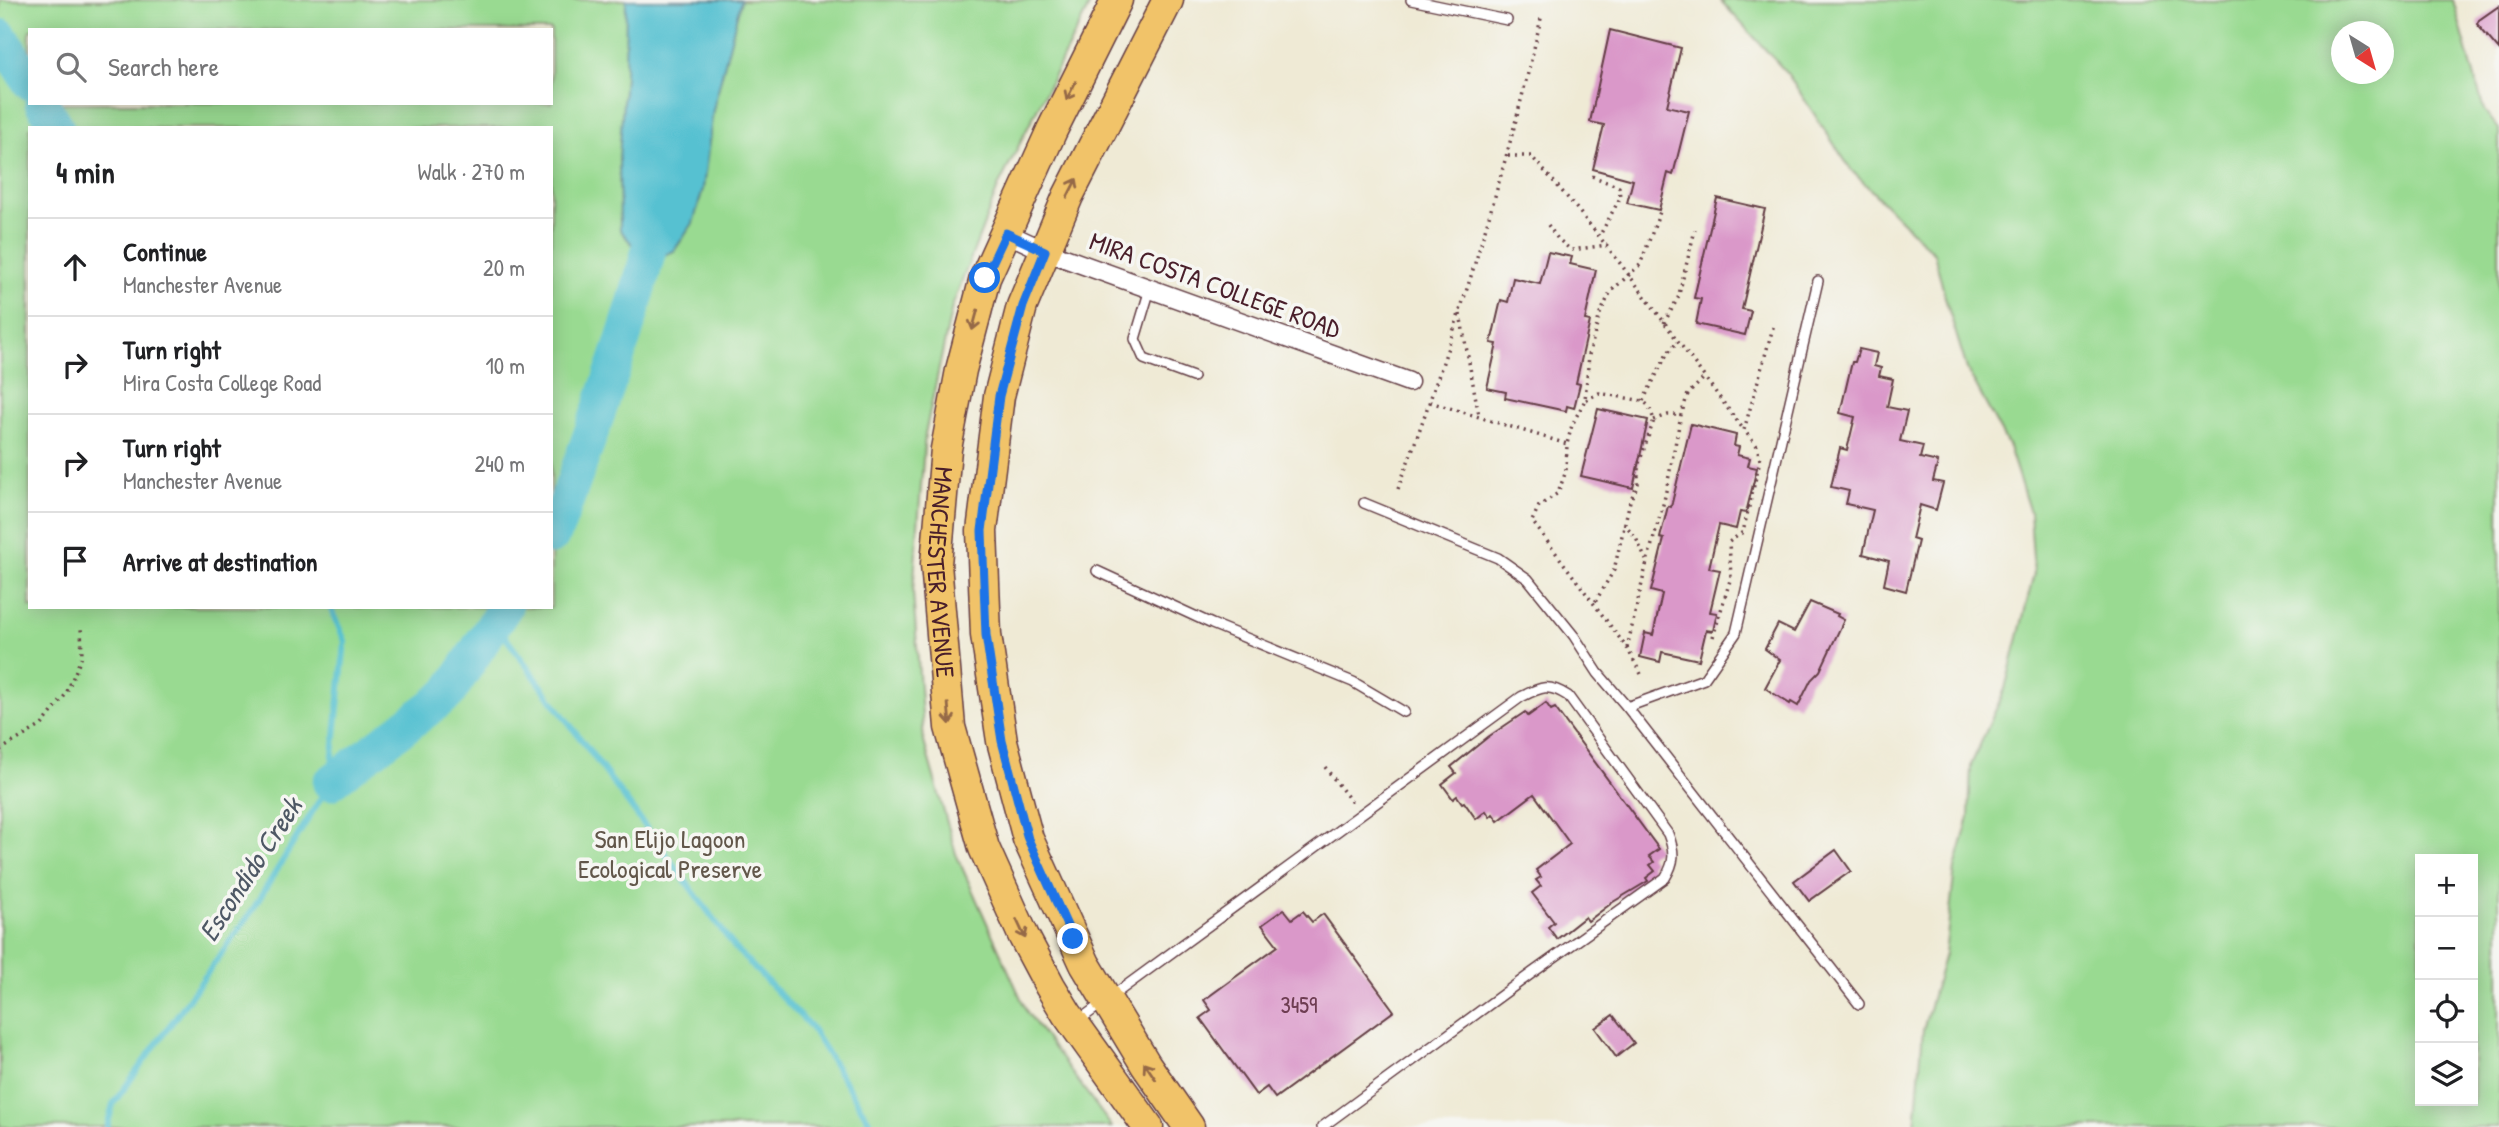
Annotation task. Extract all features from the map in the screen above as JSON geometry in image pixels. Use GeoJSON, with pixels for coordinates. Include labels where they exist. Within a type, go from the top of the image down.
{"type":"FeatureCollection","features":[{"type":"Feature","properties":{"kind":"main road","name":"MANCHESTER AVENUE"},"geometry":{"type":"LineString","coordinates":[[1117,0],[1052,130],[985,278],[961,370],[946,449],[936,564],[950,727],[984,848],[1024,937],[1074,1024],[1148,1127]]}},
{"type":"Feature","properties":{"kind":"main road","name":"MANCHESTER AVENUE"},"geometry":{"type":"LineString","coordinates":[[1168,0],[1068,197],[1023,306],[999,396],[982,531],[986,635],[1002,741],[1028,839],[1085,964],[1146,1065],[1189,1127]]}},
{"type":"Feature","properties":{"kind":"street","name":"MIRA COSTA COLLEGE ROAD"},"geometry":{"type":"LineString","coordinates":[[1006,233],[1045,251],[1409,382]]}},
{"type":"Feature","properties":{"kind":"lane"},"geometry":{"type":"LineString","coordinates":[[1411,0],[1507,20]]}},
{"type":"Feature","properties":{"kind":"lane"},"geometry":{"type":"LineString","coordinates":[[1627,707],[1704,679],[1736,633],[1818,281]]}},
{"type":"Feature","properties":{"kind":"lane"},"geometry":{"type":"LineString","coordinates":[[1150,289],[1135,339],[1144,359],[1193,377]]}},
{"type":"Feature","properties":{"kind":"lane"},"geometry":{"type":"LineString","coordinates":[[1364,503],[1498,558],[1528,579],[1574,636],[1598,673],[1859,1004]]}},
{"type":"Feature","properties":{"kind":"lane"},"geometry":{"type":"LineString","coordinates":[[1097,571],[1212,624],[1353,682],[1404,712]]}},
{"type":"Feature","properties":{"kind":"lane"},"geometry":{"type":"LineString","coordinates":[[1074,1024],[1521,697],[1540,688],[1555,688],[1568,696],[1668,834],[1674,850],[1673,864],[1665,878],[1322,1127]]}},
{"type":"Feature","properties":{"kind":"path"},"geometry":{"type":"LineString","coordinates":[[1398,489],[1460,312],[1508,156],[1542,14]]}},
{"type":"Feature","properties":{"kind":"path"},"geometry":{"type":"LineString","coordinates":[[1508,156],[1531,156],[1600,235],[1757,446],[1760,460],[1743,533],[1729,542],[1731,577],[1713,637]]}},
{"type":"Feature","properties":{"kind":"path"},"geometry":{"type":"LineString","coordinates":[[1592,176],[1619,187],[1620,198],[1600,235]]}},
{"type":"Feature","properties":{"kind":"path"},"geometry":{"type":"LineString","coordinates":[[1641,674],[1627,648],[1532,521],[1539,506],[1558,493],[1566,471],[1567,444],[1572,425],[1585,400],[1589,355],[1600,314],[1612,291],[1640,265],[1661,209]]}},
{"type":"Feature","properties":{"kind":"path"},"geometry":{"type":"LineString","coordinates":[[1548,225],[1558,239],[1571,250],[1607,245]]}},
{"type":"Feature","properties":{"kind":"path"},"geometry":{"type":"LineString","coordinates":[[1664,323],[1678,298],[1695,230]]}},
{"type":"Feature","properties":{"kind":"path"},"geometry":{"type":"LineString","coordinates":[[1460,312],[1479,417]]}},
{"type":"Feature","properties":{"kind":"path"},"geometry":{"type":"LineString","coordinates":[[1744,430],[1774,324]]}},
{"type":"Feature","properties":{"kind":"path"},"geometry":{"type":"LineString","coordinates":[[1643,401],[1677,341]]}},
{"type":"Feature","properties":{"kind":"path"},"geometry":{"type":"LineString","coordinates":[[1627,648],[1664,501],[1681,415],[1688,394],[1704,377]]}},
{"type":"Feature","properties":{"kind":"path"},"geometry":{"type":"LineString","coordinates":[[1585,400],[1600,393],[1643,401],[1654,419],[1638,466],[1638,484],[1630,501],[1614,570],[1594,604]]}},
{"type":"Feature","properties":{"kind":"path"},"geometry":{"type":"LineString","coordinates":[[1430,402],[1567,444]]}},
{"type":"Feature","properties":{"kind":"path"},"geometry":{"type":"LineString","coordinates":[[1654,419],[1681,415]]}},
{"type":"Feature","properties":{"kind":"path"},"geometry":{"type":"LineString","coordinates":[[1624,523],[1636,538],[1647,562]]}},
{"type":"Feature","properties":{"kind":"path"},"geometry":{"type":"LineString","coordinates":[[0,750],[42,725],[66,694],[82,656],[80,626]]}},
{"type":"Feature","properties":{"kind":"path"},"geometry":{"type":"LineString","coordinates":[[1325,767],[1360,815]]}},
{"type":"Feature","properties":{"kind":"green space","name":"San Elijo Lagoon Ecological Preserve"},"geometry":{"type":"Polygon","coordinates":[[[0,0],[1092,0],[999,185],[952,307],[925,434],[913,592],[924,742],[956,854],[1027,1012],[1112,1127],[0,1127],[0,0]]]}},
{"type":"Feature","properties":{"kind":"green space"},"geometry":{"type":"Polygon","coordinates":[[[1720,0],[2453,0],[2484,110],[2499,129],[2499,1127],[1915,1127],[1923,1030],[1945,954],[1955,868],[1969,817],[1971,765],[2005,689],[2034,574],[2030,513],[2009,447],[1967,369],[1934,253],[1852,171],[1787,73],[1720,0]]]}},
{"type":"Feature","properties":{"kind":"water"},"geometry":{"type":"Polygon","coordinates":[[[626,0],[741,0],[713,110],[703,189],[693,223],[674,251],[647,262],[620,230],[619,158],[625,75],[626,0]]]}},
{"type":"Feature","properties":{"kind":"building"},"geometry":{"type":"Polygon","coordinates":[[[2499,6],[2499,50],[2477,24],[2499,6]]]}},
{"type":"Feature","properties":{"kind":"building"},"geometry":{"type":"Polygon","coordinates":[[[1610,30],[1681,48],[1667,106],[1689,111],[1673,175],[1668,173],[1659,210],[1627,203],[1633,180],[1593,169],[1604,125],[1590,122],[1610,30]]]}},
{"type":"Feature","properties":{"kind":"building"},"geometry":{"type":"Polygon","coordinates":[[[1717,198],[1765,209],[1742,309],[1751,311],[1745,335],[1696,324],[1701,299],[1694,298],[1717,198]]]}},
{"type":"Feature","properties":{"kind":"building"},"geometry":{"type":"Polygon","coordinates":[[[1548,252],[1572,257],[1570,264],[1596,270],[1585,320],[1590,321],[1576,383],[1580,384],[1574,408],[1567,406],[1566,411],[1505,398],[1506,392],[1487,388],[1497,344],[1491,343],[1501,300],[1508,302],[1513,278],[1540,284],[1548,252]]]}},
{"type":"Feature","properties":{"kind":"building"},"geometry":{"type":"Polygon","coordinates":[[[1859,349],[1877,353],[1874,366],[1881,368],[1879,376],[1893,379],[1887,407],[1907,411],[1900,441],[1923,446],[1920,458],[1938,462],[1933,481],[1943,483],[1936,510],[1920,505],[1912,539],[1918,541],[1906,591],[1884,585],[1889,561],[1863,554],[1873,510],[1846,504],[1849,491],[1831,487],[1840,448],[1847,450],[1855,417],[1840,413],[1852,362],[1855,362],[1859,349]]]}},
{"type":"Feature","properties":{"kind":"building"},"geometry":{"type":"Polygon","coordinates":[[[1598,409],[1648,420],[1633,488],[1581,476],[1598,409]]]}},
{"type":"Feature","properties":{"kind":"building"},"geometry":{"type":"Polygon","coordinates":[[[1691,424],[1736,435],[1734,446],[1739,447],[1737,455],[1750,458],[1748,466],[1757,468],[1746,513],[1740,512],[1736,529],[1719,525],[1709,568],[1720,570],[1710,612],[1717,613],[1713,631],[1706,630],[1699,660],[1662,652],[1660,662],[1640,657],[1645,633],[1653,635],[1662,594],[1651,591],[1664,539],[1660,538],[1668,506],[1671,507],[1691,424]]]}},
{"type":"Feature","properties":{"kind":"building"},"geometry":{"type":"Polygon","coordinates":[[[1810,602],[1838,614],[1837,616],[1844,620],[1820,671],[1811,680],[1798,706],[1765,688],[1780,660],[1765,649],[1778,624],[1794,632],[1810,602]]]}},
{"type":"Feature","properties":{"kind":"building"},"geometry":{"type":"Polygon","coordinates":[[[1546,703],[1551,710],[1555,708],[1659,849],[1649,856],[1654,862],[1650,865],[1655,871],[1646,878],[1648,881],[1588,921],[1585,917],[1557,939],[1548,927],[1554,922],[1532,893],[1541,886],[1536,880],[1541,877],[1536,870],[1570,844],[1534,794],[1498,821],[1493,814],[1490,817],[1486,811],[1476,819],[1464,802],[1457,796],[1453,799],[1442,784],[1456,773],[1451,767],[1488,737],[1525,712],[1528,716],[1546,703]]]}},
{"type":"Feature","properties":{"kind":"building"},"geometry":{"type":"Polygon","coordinates":[[[1836,850],[1851,871],[1809,901],[1794,881],[1836,850]]]}},
{"type":"Feature","properties":{"kind":"building"},"geometry":{"type":"Polygon","coordinates":[[[1284,909],[1292,919],[1303,911],[1312,922],[1323,914],[1394,1011],[1275,1098],[1267,1087],[1256,1095],[1200,1018],[1211,1010],[1204,1000],[1278,946],[1262,925],[1284,909]]]}},
{"type":"Feature","properties":{"kind":"building"},"geometry":{"type":"Polygon","coordinates":[[[1613,1015],[1634,1043],[1616,1057],[1595,1028],[1613,1015]]]}},
{"type":"Feature","properties":{"kind":"waterway"},"geometry":{"type":"LineString","coordinates":[[0,36],[28,80]]}},
{"type":"Feature","properties":{"kind":"waterway"},"geometry":{"type":"LineString","coordinates":[[43,105],[56,126]]}},
{"type":"Feature","properties":{"kind":"waterway"},"geometry":{"type":"LineString","coordinates":[[553,534],[625,335],[657,215]]}},
{"type":"Feature","properties":{"kind":"waterway","name":"Escondido Creek"},"geometry":{"type":"LineString","coordinates":[[107,1127],[113,1104],[250,914],[330,783],[345,641],[331,609]]}},
{"type":"Feature","properties":{"kind":"waterway"},"geometry":{"type":"LineString","coordinates":[[330,783],[448,694],[504,609]]}},
{"type":"Feature","properties":{"kind":"waterway"},"geometry":{"type":"LineString","coordinates":[[495,623],[735,948],[810,1026],[873,1127]]}},
{"type":"Feature","properties":{"kind":"route"},"geometry":{"type":"LineString","coordinates":[[985,278],[1006,233],[1045,251],[1023,306],[999,396],[982,531],[986,635],[1002,741],[1028,839],[1073,939]]}}]}
